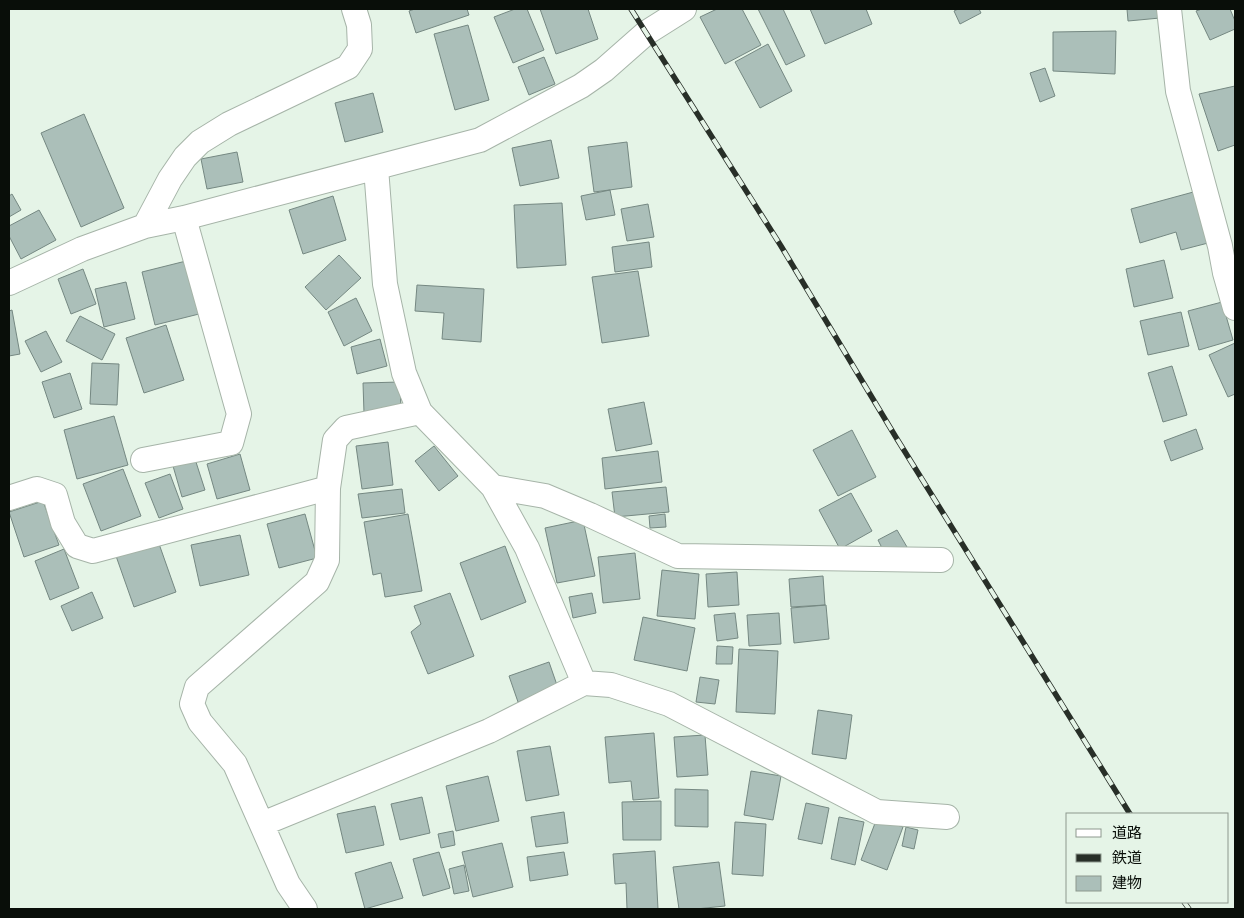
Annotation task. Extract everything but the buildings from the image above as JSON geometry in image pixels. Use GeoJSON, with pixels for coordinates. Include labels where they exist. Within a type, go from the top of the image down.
{"type":"FeatureCollection","features":[{"type":"Feature","properties":{"kind":"street"},"geometry":{"type":"LineString","coordinates":[[145,226],[170,179],[185,157],[200,142],[229,124],[348,67],[360,49],[359,25],[354,9]]}},
{"type":"Feature","properties":{"kind":"street"},"geometry":{"type":"LineString","coordinates":[[9,283],[82,249],[145,226],[184,218],[480,140],[581,86],[604,70],[646,33],[684,9]]}},
{"type":"Feature","properties":{"kind":"street"},"geometry":{"type":"LineString","coordinates":[[1169,9],[1178,91],[1235,308]]}},
{"type":"Feature","properties":{"kind":"street"},"geometry":{"type":"LineString","coordinates":[[376,168],[385,284],[404,373],[420,412],[493,486],[527,548],[584,683]]}},
{"type":"Feature","properties":{"kind":"street"},"geometry":{"type":"LineString","coordinates":[[143,460],[231,443],[239,414],[184,218]]}},
{"type":"Feature","properties":{"kind":"street"},"geometry":{"type":"LineString","coordinates":[[305,909],[288,884],[236,764],[200,722],[192,704],[197,687],[317,582],[327,560],[328,488],[335,440],[346,428],[420,412]]}},
{"type":"Feature","properties":{"kind":"street"},"geometry":{"type":"LineString","coordinates":[[493,486],[545,496],[678,556],[942,560]]}},
{"type":"Feature","properties":{"kind":"street"},"geometry":{"type":"LineString","coordinates":[[9,498],[37,490],[55,495],[63,523],[77,546],[93,551],[328,488]]}},
{"type":"Feature","properties":{"kind":"street"},"geometry":{"type":"LineString","coordinates":[[262,824],[489,731],[584,683],[611,685],[670,704],[876,812],[947,817]]}},
{"type":"Feature","properties":{"kind":"railway"},"geometry":{"type":"LineString","coordinates":[[631,9],[781,246],[897,439],[1129,813]]}},
{"type":"Feature","properties":{"kind":"railway"},"geometry":{"type":"LineString","coordinates":[[1185,903],[1189,909]]}}]}
